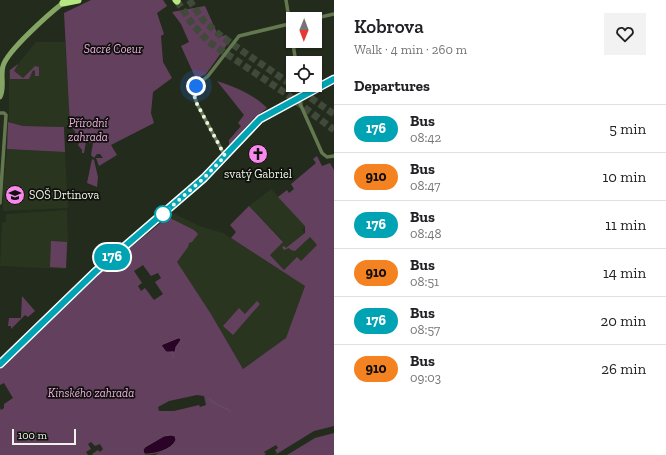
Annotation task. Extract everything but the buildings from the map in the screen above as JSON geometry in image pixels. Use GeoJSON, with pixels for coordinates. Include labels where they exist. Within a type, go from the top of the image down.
{"type":"FeatureCollection","features":[{"type":"Feature","properties":{"kind":"highway"},"geometry":{"type":"LineString","coordinates":[[64,3],[78,0]]}},
{"type":"Feature","properties":{"kind":"street"},"geometry":{"type":"LineString","coordinates":[[286,0],[289,12]]}},
{"type":"Feature","properties":{"kind":"street"},"geometry":{"type":"LineString","coordinates":[[0,97],[3,90],[2,73],[5,61],[30,33],[64,3]]}},
{"type":"Feature","properties":{"kind":"street"},"geometry":{"type":"LineString","coordinates":[[322,17],[334,14]]}},
{"type":"Feature","properties":{"kind":"street"},"geometry":{"type":"LineString","coordinates":[[225,156],[197,104],[193,92],[196,86],[208,76],[239,36],[286,24]]}},
{"type":"Feature","properties":{"kind":"street"},"geometry":{"type":"LineString","coordinates":[[0,364],[93,274],[204,178],[260,119],[334,79]]}},
{"type":"Feature","properties":{"kind":"street"},"geometry":{"type":"LineString","coordinates":[[298,99],[322,154],[326,157],[334,156]]}},
{"type":"Feature","properties":{"kind":"street"},"geometry":{"type":"LineString","coordinates":[[0,113],[4,113],[6,115],[0,203]]}},
{"type":"Feature","properties":{"kind":"shaded area"},"geometry":{"type":"Polygon","coordinates":[[[36,42],[65,42],[70,127],[23,126],[9,122],[9,70],[18,64],[36,42]]]}},
{"type":"Feature","properties":{"kind":"shaded area"},"geometry":{"type":"Polygon","coordinates":[[[7,149],[65,152],[68,208],[3,211],[3,190],[7,149]]]}},
{"type":"Feature","properties":{"kind":"shaded area"},"geometry":{"type":"Polygon","coordinates":[[[271,189],[306,226],[302,230],[317,245],[301,261],[284,270],[270,255],[283,241],[249,206],[271,189]]]}},
{"type":"Feature","properties":{"kind":"shaded area"},"geometry":{"type":"Polygon","coordinates":[[[67,210],[68,243],[66,269],[0,266],[2,223],[6,222],[6,214],[67,210]]]}},
{"type":"Feature","properties":{"kind":"shaded area"},"geometry":{"type":"Polygon","coordinates":[[[173,213],[199,226],[223,233],[305,286],[286,338],[243,369],[211,314],[154,228],[173,213]]]}},
{"type":"Feature","properties":{"kind":"shaded area"},"geometry":{"type":"Polygon","coordinates":[[[178,338],[181,340],[176,347],[175,352],[166,352],[161,345],[178,338]]]}},
{"type":"Feature","properties":{"kind":"shaded area"},"geometry":{"type":"Polygon","coordinates":[[[164,436],[175,436],[176,440],[171,447],[157,453],[144,454],[143,450],[145,447],[164,436]]]}},
{"type":"Feature","properties":{"kind":"green space","name":"Sacré Coeur"},"geometry":{"type":"Polygon","coordinates":[[[91,0],[163,0],[167,6],[157,13],[164,34],[161,36],[163,62],[172,78],[153,92],[151,113],[154,123],[111,145],[117,155],[99,166],[96,158],[103,158],[100,154],[97,154],[94,158],[91,155],[93,143],[86,142],[84,153],[82,153],[82,150],[78,145],[80,141],[77,140],[75,131],[70,127],[64,13],[91,0]]]}},
{"type":"Feature","properties":{"kind":"green space"},"geometry":{"type":"Polygon","coordinates":[[[205,6],[219,37],[226,35],[231,39],[206,74],[196,79],[181,46],[189,42],[181,24],[172,12],[205,6]]]}},
{"type":"Feature","properties":{"kind":"green space"},"geometry":{"type":"Polygon","coordinates":[[[18,64],[14,71],[23,78],[35,66],[39,67],[39,76],[35,76],[35,71],[33,70],[29,79],[10,79],[10,70],[18,64]]]}},
{"type":"Feature","properties":{"kind":"green space"},"geometry":{"type":"Polygon","coordinates":[[[217,81],[237,88],[250,95],[267,108],[254,118],[229,146],[229,140],[241,126],[238,123],[244,115],[217,81]]]}},
{"type":"Feature","properties":{"kind":"green space"},"geometry":{"type":"Polygon","coordinates":[[[8,122],[23,126],[64,127],[65,152],[7,149],[8,122]]]}},
{"type":"Feature","properties":{"kind":"green space","name":"Kinského zahrada"},"geometry":{"type":"Polygon","coordinates":[[[317,156],[322,166],[330,163],[334,170],[334,426],[314,431],[275,455],[277,453],[275,450],[278,448],[276,445],[264,452],[266,454],[264,455],[155,455],[171,446],[176,440],[175,436],[164,436],[143,449],[145,455],[93,455],[92,454],[98,450],[100,452],[103,449],[100,444],[95,446],[91,442],[88,444],[91,449],[86,452],[88,455],[0,455],[0,408],[1,410],[4,408],[4,404],[13,398],[4,383],[0,385],[0,369],[104,269],[168,217],[194,230],[198,234],[192,242],[189,243],[188,247],[177,262],[211,314],[243,369],[286,338],[305,286],[231,238],[236,232],[230,225],[249,206],[283,242],[270,255],[284,270],[297,257],[301,261],[317,245],[310,237],[295,251],[289,248],[284,250],[282,247],[284,246],[286,248],[305,233],[305,226],[278,197],[287,190],[289,193],[294,189],[291,184],[316,163],[313,159],[317,156]],[[143,265],[134,271],[142,283],[138,286],[141,291],[145,288],[154,300],[163,294],[155,282],[161,278],[158,273],[151,276],[143,265]],[[197,395],[169,401],[158,407],[159,411],[174,411],[199,405],[200,407],[206,405],[204,396],[197,395]]]}},
{"type":"Feature","properties":{"kind":"green space"},"geometry":{"type":"Polygon","coordinates":[[[92,159],[94,160],[98,177],[97,187],[87,183],[92,159]]]}},
{"type":"Feature","properties":{"kind":"green space"},"geometry":{"type":"Polygon","coordinates":[[[51,241],[67,242],[66,268],[50,267],[51,241]]]}},
{"type":"Feature","properties":{"kind":"green space"},"geometry":{"type":"Polygon","coordinates":[[[22,296],[35,311],[28,317],[25,315],[11,329],[11,326],[8,326],[9,318],[21,318],[22,296]]]}},
{"type":"Feature","properties":{"kind":"green space"},"geometry":{"type":"Polygon","coordinates":[[[257,301],[260,304],[233,335],[223,326],[239,308],[245,314],[257,301]]]}},
{"type":"Feature","properties":{"kind":"green space"},"geometry":{"type":"Polygon","coordinates":[[[334,433],[334,455],[287,455],[315,438],[334,433]]]}},
{"type":"Feature","properties":{"kind":"waterway"},"geometry":{"type":"LineString","coordinates":[[172,352],[174,358]]}},
{"type":"Feature","properties":{"kind":"waterway"},"geometry":{"type":"LineString","coordinates":[[210,399],[230,412]]}},
{"type":"Feature","properties":{"kind":"tunnel"},"geometry":{"type":"LineString","coordinates":[[189,0],[204,21],[222,37],[334,114]]}},
{"type":"Feature","properties":{"kind":"tunnel"},"geometry":{"type":"LineString","coordinates":[[177,1],[193,25],[209,42],[288,95],[334,130]]}},
{"type":"Feature","properties":{"kind":"bus line","name":"176"},"geometry":{"type":"LineString","coordinates":[[0,364],[95,272],[204,178],[260,119],[320,88],[334,79]]}},
{"type":"Feature","properties":{"kind":"place","name":"svatý Gabriel"},"geometry":{"type":"Point","coordinates":[258,154]}},
{"type":"Feature","properties":{"kind":"place","name":"SOŠ Drtinova"},"geometry":{"type":"Point","coordinates":[15,195]}},
{"type":"Feature","properties":{"kind":"route"},"geometry":{"type":"LineString","coordinates":[[163,214],[204,178],[225,156],[197,104],[193,92],[196,86]]}},
{"type":"Feature","properties":{"kind":"park label","name":"Přírodní zahrada"},"geometry":{"type":"Point","coordinates":[88,130]}}]}
